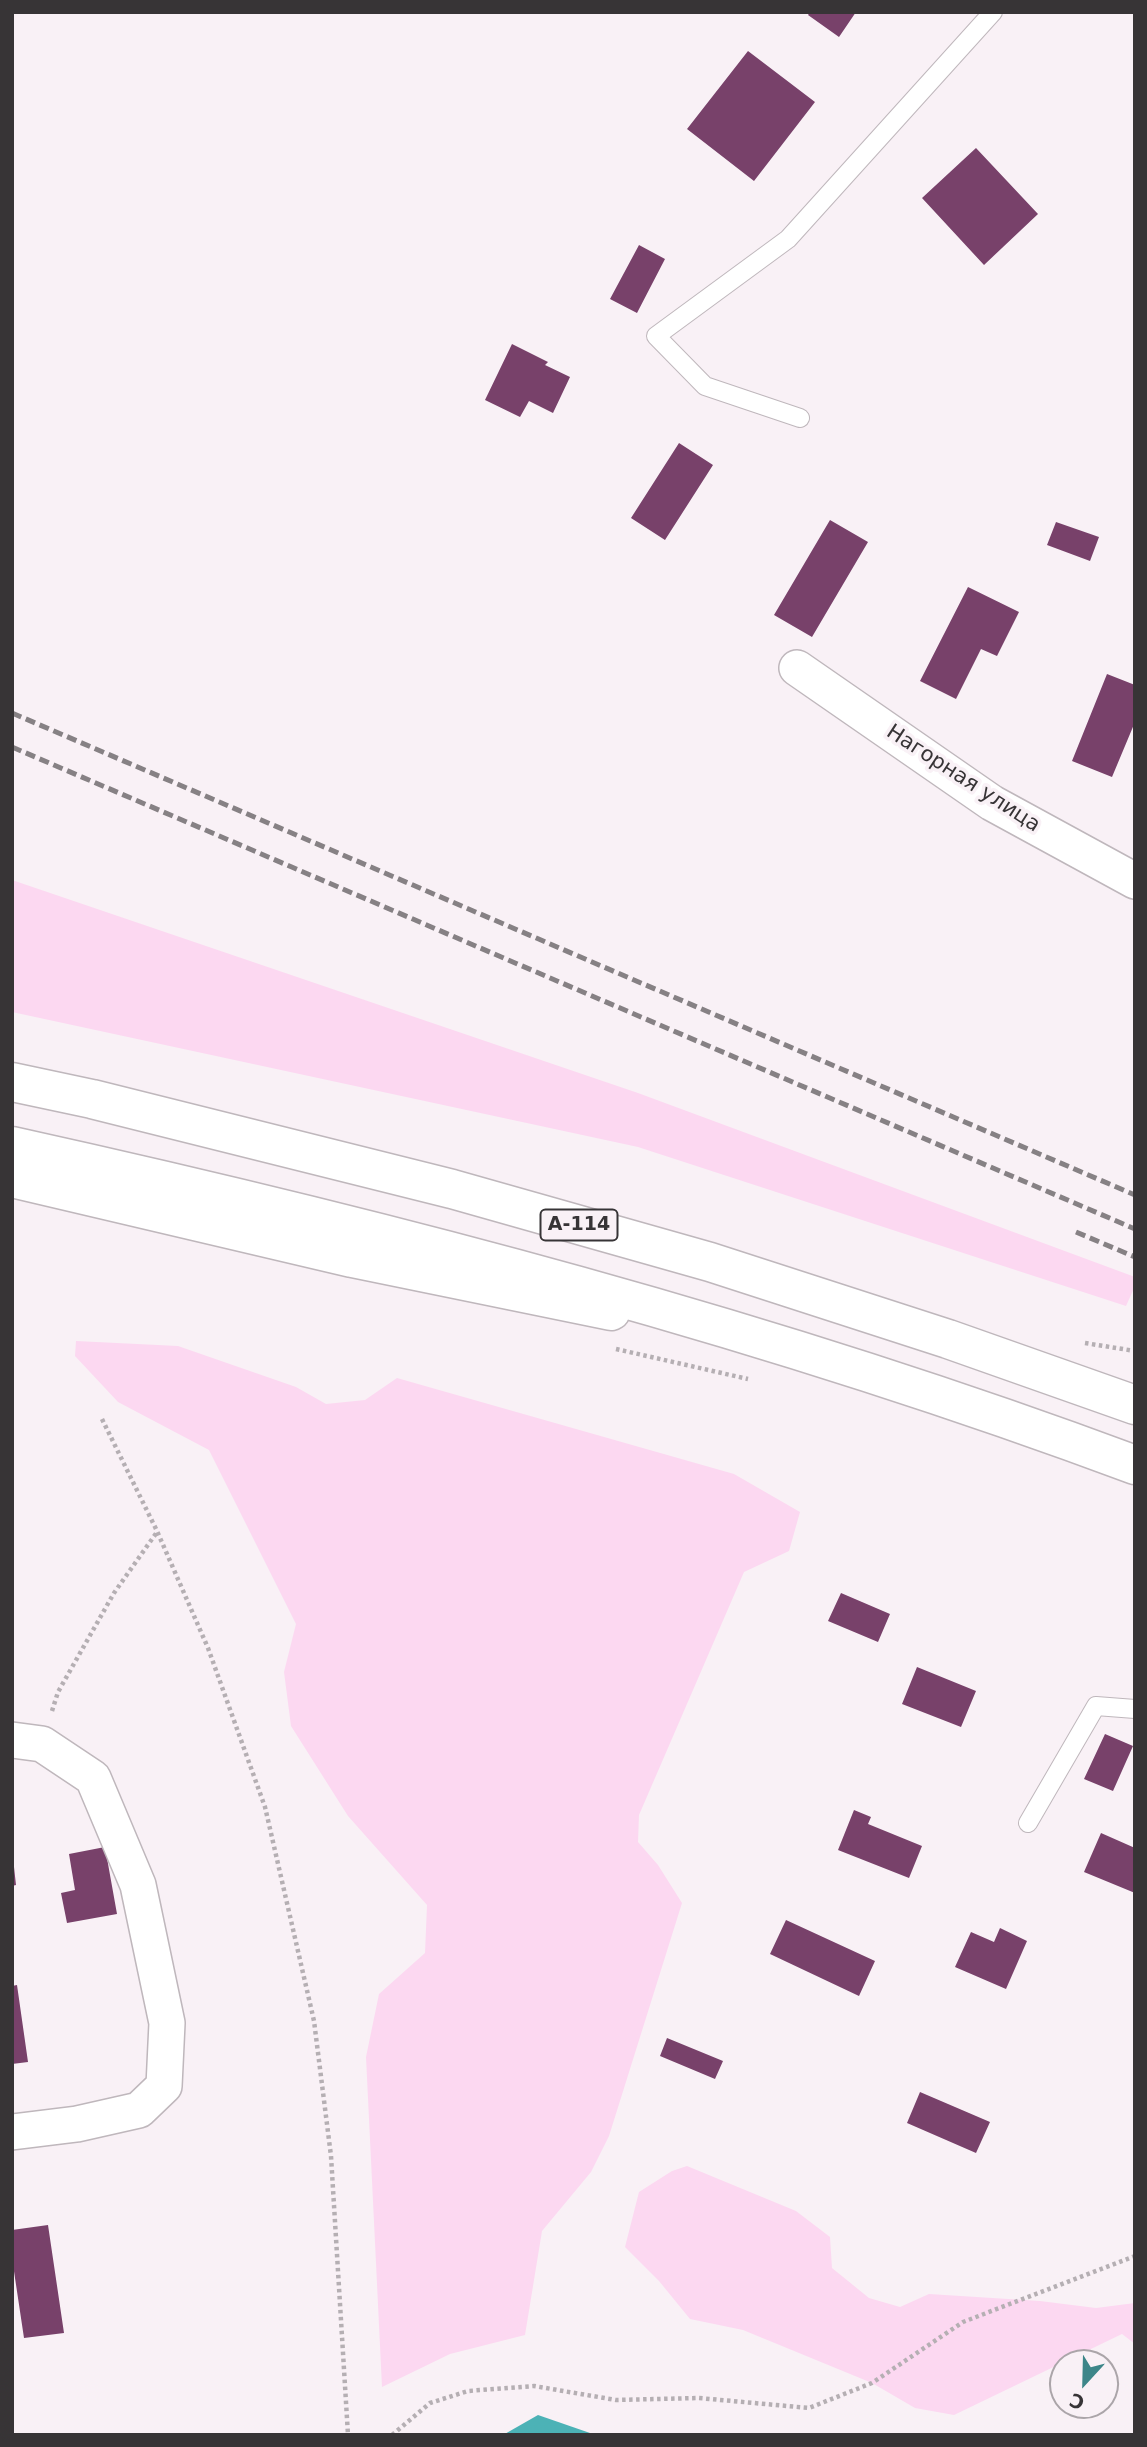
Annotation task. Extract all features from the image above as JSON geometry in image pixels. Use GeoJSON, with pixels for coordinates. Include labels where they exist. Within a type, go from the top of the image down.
{"type":"FeatureCollection","features":[{"type":"Feature","properties":{"kind":"main road","name":"А-114"},"geometry":{"type":"LineString","coordinates":[[12,1082],[92,1099],[439,1186],[710,1262],[948,1339],[1135,1405]]}},
{"type":"Feature","properties":{"kind":"main road"},"geometry":{"type":"LineString","coordinates":[[12,1146],[429,1247],[638,1303],[790,1348],[1135,1465]]}},
{"type":"Feature","properties":{"kind":"main road"},"geometry":{"type":"LineString","coordinates":[[12,1178],[352,1258],[790,1348]]}},
{"type":"Feature","properties":{"kind":"street","name":"Нагорная улица"},"geometry":{"type":"LineString","coordinates":[[797,667],[992,803],[1135,881]]}},
{"type":"Feature","properties":{"kind":"street"},"geometry":{"type":"LineString","coordinates":[[12,2132],[77,2124],[139,2110],[164,2086],[167,2023],[138,1885],[93,1778],[27,1742]]}},
{"type":"Feature","properties":{"kind":"lane"},"geometry":{"type":"LineString","coordinates":[[800,418],[705,386],[656,336],[788,239],[993,12]]}},
{"type":"Feature","properties":{"kind":"lane"},"geometry":{"type":"LineString","coordinates":[[1028,1823],[1096,1706],[1135,1709]]}},
{"type":"Feature","properties":{"kind":"path"},"geometry":{"type":"LineString","coordinates":[[102,1419],[158,1531],[208,1648],[265,1807],[314,2021],[331,2156],[348,2435]]}},
{"type":"Feature","properties":{"kind":"path"},"geometry":{"type":"LineString","coordinates":[[27,1742],[114,1593],[158,1531]]}},
{"type":"Feature","properties":{"kind":"path"},"geometry":{"type":"LineString","coordinates":[[392,2435],[430,2403],[468,2390],[534,2386],[616,2400],[699,2398],[808,2409],[872,2383],[963,2322],[1135,2256]]}},
{"type":"Feature","properties":{"kind":"shaded area"},"geometry":{"type":"Polygon","coordinates":[[[12,880],[638,1093],[1135,1277],[1135,1286],[1126,1306],[638,1147],[12,1012],[12,880]]]}},
{"type":"Feature","properties":{"kind":"shaded area"},"geometry":{"type":"Polygon","coordinates":[[[76,1341],[178,1346],[296,1387],[326,1404],[365,1400],[397,1378],[734,1474],[800,1512],[789,1551],[744,1572],[639,1815],[638,1842],[658,1865],[682,1903],[609,2136],[591,2172],[542,2231],[525,2335],[450,2354],[382,2387],[366,2057],[379,1994],[425,1953],[427,1905],[348,1816],[291,1726],[284,1672],[296,1624],[209,1450],[118,1402],[75,1356],[76,1341]]]}},
{"type":"Feature","properties":{"kind":"shaded area"},"geometry":{"type":"Polygon","coordinates":[[[687,2166],[796,2211],[830,2237],[832,2268],[869,2298],[900,2307],[929,2294],[1040,2301],[1096,2308],[1135,2303],[1135,2344],[1122,2334],[1091,2349],[1049,2349],[1049,2369],[954,2415],[915,2408],[872,2383],[743,2330],[690,2319],[659,2281],[625,2247],[639,2192],[672,2171],[687,2166]]]}},
{"type":"Feature","properties":{"kind":"water"},"geometry":{"type":"Polygon","coordinates":[[[538,2415],[590,2433],[592,2435],[503,2435],[538,2415]]]}},
{"type":"Feature","properties":{"kind":"building"},"geometry":{"type":"Polygon","coordinates":[[[810,12],[856,12],[839,37],[808,15],[810,12]]]}},
{"type":"Feature","properties":{"kind":"building"},"geometry":{"type":"Polygon","coordinates":[[[748,51],[815,102],[754,181],[687,129],[748,51]]]}},
{"type":"Feature","properties":{"kind":"building"},"geometry":{"type":"Polygon","coordinates":[[[976,148],[1038,214],[984,265],[922,198],[976,148]]]}},
{"type":"Feature","properties":{"kind":"building"},"geometry":{"type":"Polygon","coordinates":[[[639,245],[665,259],[637,313],[610,299],[639,245]]]}},
{"type":"Feature","properties":{"kind":"building"},"geometry":{"type":"Polygon","coordinates":[[[512,344],[548,362],[545,365],[570,377],[553,413],[529,401],[520,417],[485,400],[512,344]]]}},
{"type":"Feature","properties":{"kind":"building"},"geometry":{"type":"Polygon","coordinates":[[[679,443],[713,465],[665,540],[631,518],[679,443]]]}},
{"type":"Feature","properties":{"kind":"building"},"geometry":{"type":"Polygon","coordinates":[[[830,520],[868,542],[812,637],[774,615],[830,520]]]}},
{"type":"Feature","properties":{"kind":"building"},"geometry":{"type":"Polygon","coordinates":[[[1056,522],[1099,537],[1090,561],[1047,545],[1056,522]]]}},
{"type":"Feature","properties":{"kind":"building"},"geometry":{"type":"Polygon","coordinates":[[[968,587],[1019,612],[997,656],[981,649],[956,699],[920,681],[968,587]]]}},
{"type":"Feature","properties":{"kind":"building"},"geometry":{"type":"Polygon","coordinates":[[[1107,674],[1135,685],[1135,722],[1112,777],[1072,761],[1107,674]]]}},
{"type":"Feature","properties":{"kind":"building"},"geometry":{"type":"Polygon","coordinates":[[[841,1593],[890,1614],[878,1642],[828,1621],[841,1593]]]}},
{"type":"Feature","properties":{"kind":"building"},"geometry":{"type":"Polygon","coordinates":[[[917,1667],[976,1691],[961,1727],[902,1704],[917,1667]]]}},
{"type":"Feature","properties":{"kind":"building"},"geometry":{"type":"Polygon","coordinates":[[[1105,1734],[1133,1746],[1113,1791],[1084,1779],[1105,1734]]]}},
{"type":"Feature","properties":{"kind":"building"},"geometry":{"type":"Polygon","coordinates":[[[854,1810],[871,1817],[868,1824],[922,1846],[909,1878],[838,1850],[854,1810]]]}},
{"type":"Feature","properties":{"kind":"building"},"geometry":{"type":"Polygon","coordinates":[[[1101,1833],[1135,1848],[1135,1893],[1084,1872],[1101,1833]]]}},
{"type":"Feature","properties":{"kind":"building"},"geometry":{"type":"Polygon","coordinates":[[[105,1847],[117,1914],[67,1923],[61,1893],[75,1890],[69,1854],[105,1847]]]}},
{"type":"Feature","properties":{"kind":"building"},"geometry":{"type":"Polygon","coordinates":[[[14,1867],[16,1885],[12,1886],[12,1868],[14,1867]]]}},
{"type":"Feature","properties":{"kind":"building"},"geometry":{"type":"Polygon","coordinates":[[[786,1920],[875,1961],[859,1996],[770,1954],[786,1920]]]}},
{"type":"Feature","properties":{"kind":"building"},"geometry":{"type":"Polygon","coordinates":[[[1000,1928],[1027,1941],[1006,1989],[955,1967],[971,1932],[994,1942],[1000,1928]]]}},
{"type":"Feature","properties":{"kind":"building"},"geometry":{"type":"Polygon","coordinates":[[[17,1985],[28,2062],[12,2064],[12,1986],[17,1985]]]}},
{"type":"Feature","properties":{"kind":"building"},"geometry":{"type":"Polygon","coordinates":[[[667,2038],[723,2061],[715,2079],[660,2056],[667,2038]]]}},
{"type":"Feature","properties":{"kind":"building"},"geometry":{"type":"Polygon","coordinates":[[[920,2092],[990,2122],[976,2153],[907,2123],[920,2092]]]}},
{"type":"Feature","properties":{"kind":"building"},"geometry":{"type":"Polygon","coordinates":[[[48,2225],[64,2333],[24,2338],[12,2258],[12,2230],[48,2225]]]}},
{"type":"Feature","properties":{"kind":"railway"},"geometry":{"type":"LineString","coordinates":[[12,713],[1135,1195]]}},
{"type":"Feature","properties":{"kind":"railway"},"geometry":{"type":"LineString","coordinates":[[12,747],[1135,1229]]}},
{"type":"Feature","properties":{"kind":"railway"},"geometry":{"type":"LineString","coordinates":[[1076,1232],[1135,1257]]}}]}
